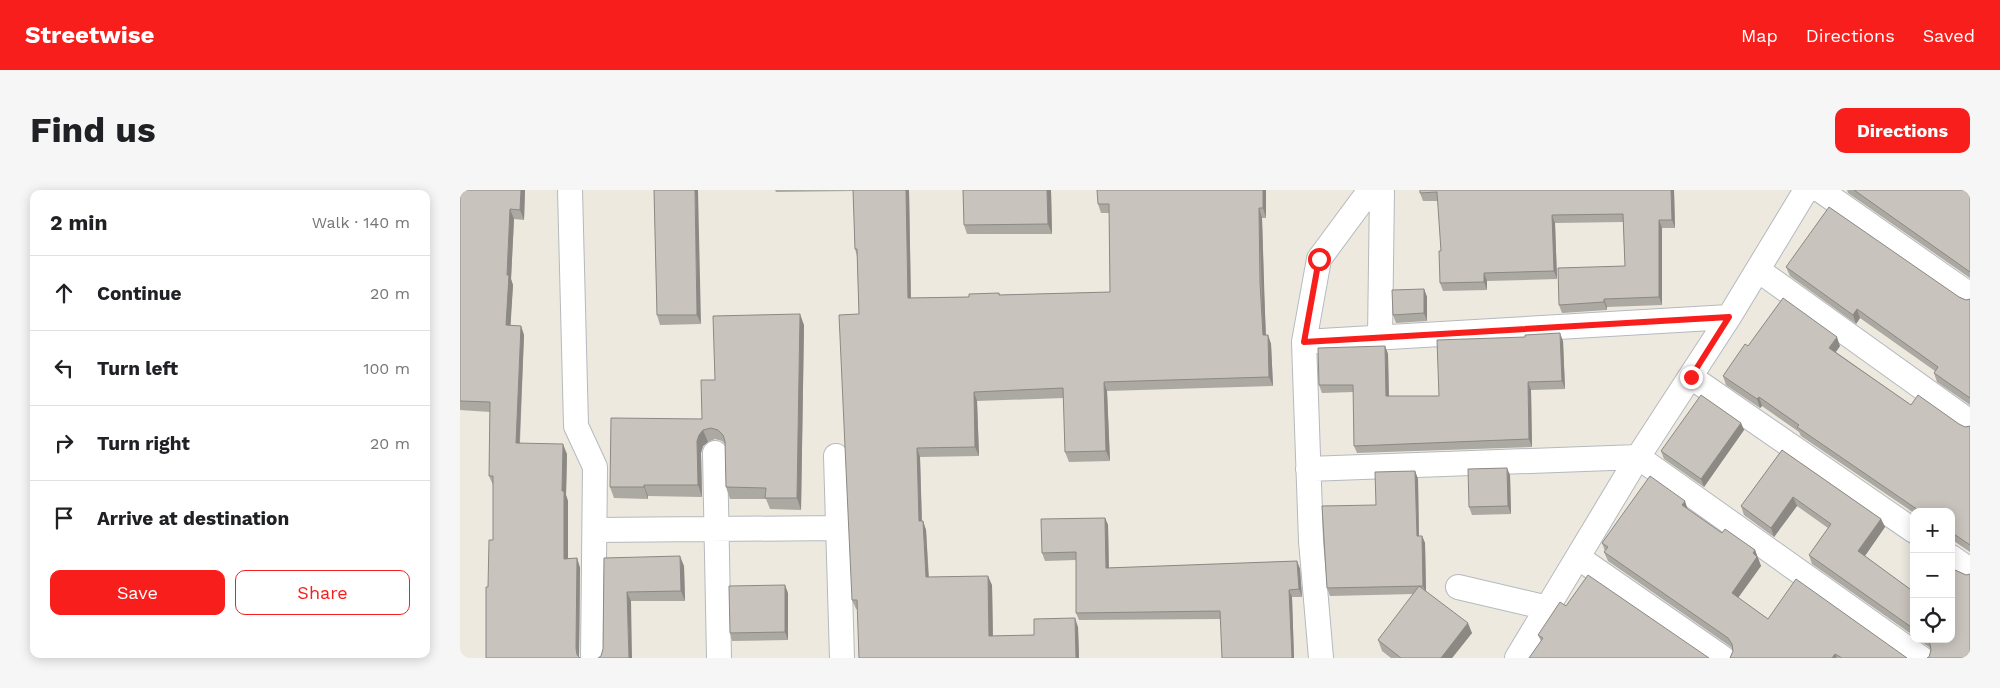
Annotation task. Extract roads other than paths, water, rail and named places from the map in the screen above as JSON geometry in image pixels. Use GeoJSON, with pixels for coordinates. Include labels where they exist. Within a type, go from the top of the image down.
{"type":"FeatureCollection","features":[{"type":"Feature","properties":{"kind":"street"},"geometry":{"type":"LineString","coordinates":[[570,190],[576,426],[595,467],[593,658]]}},
{"type":"Feature","properties":{"kind":"street"},"geometry":{"type":"LineString","coordinates":[[1321,658],[1310,541],[1304,342],[1319,259],[1370,190]]}},
{"type":"Feature","properties":{"kind":"street"},"geometry":{"type":"LineString","coordinates":[[1380,337],[1382,190]]}},
{"type":"Feature","properties":{"kind":"street"},"geometry":{"type":"LineString","coordinates":[[1524,655],[1548,608],[1638,457],[1729,317],[1806,190]]}},
{"type":"Feature","properties":{"kind":"street"},"geometry":{"type":"LineString","coordinates":[[1820,190],[1970,295]]}},
{"type":"Feature","properties":{"kind":"street"},"geometry":{"type":"LineString","coordinates":[[1758,270],[1970,422]]}},
{"type":"Feature","properties":{"kind":"street"},"geometry":{"type":"LineString","coordinates":[[1304,342],[1729,317]]}},
{"type":"Feature","properties":{"kind":"street"},"geometry":{"type":"LineString","coordinates":[[1691,377],[1910,528]]}},
{"type":"Feature","properties":{"kind":"street"},"geometry":{"type":"LineString","coordinates":[[715,453],[719,658]]}},
{"type":"Feature","properties":{"kind":"street"},"geometry":{"type":"LineString","coordinates":[[836,456],[842,658]]}},
{"type":"Feature","properties":{"kind":"street"},"geometry":{"type":"LineString","coordinates":[[1308,470],[1638,457],[1921,658]]}},
{"type":"Feature","properties":{"kind":"street"},"geometry":{"type":"LineString","coordinates":[[595,530],[838,528]]}},
{"type":"Feature","properties":{"kind":"street"},"geometry":{"type":"LineString","coordinates":[[1579,558],[1723,658]]}},
{"type":"Feature","properties":{"kind":"street"},"geometry":{"type":"LineString","coordinates":[[1955,560],[1970,570]]}},
{"type":"Feature","properties":{"kind":"street"},"geometry":{"type":"LineString","coordinates":[[1458,586],[1548,608]]}}]}
